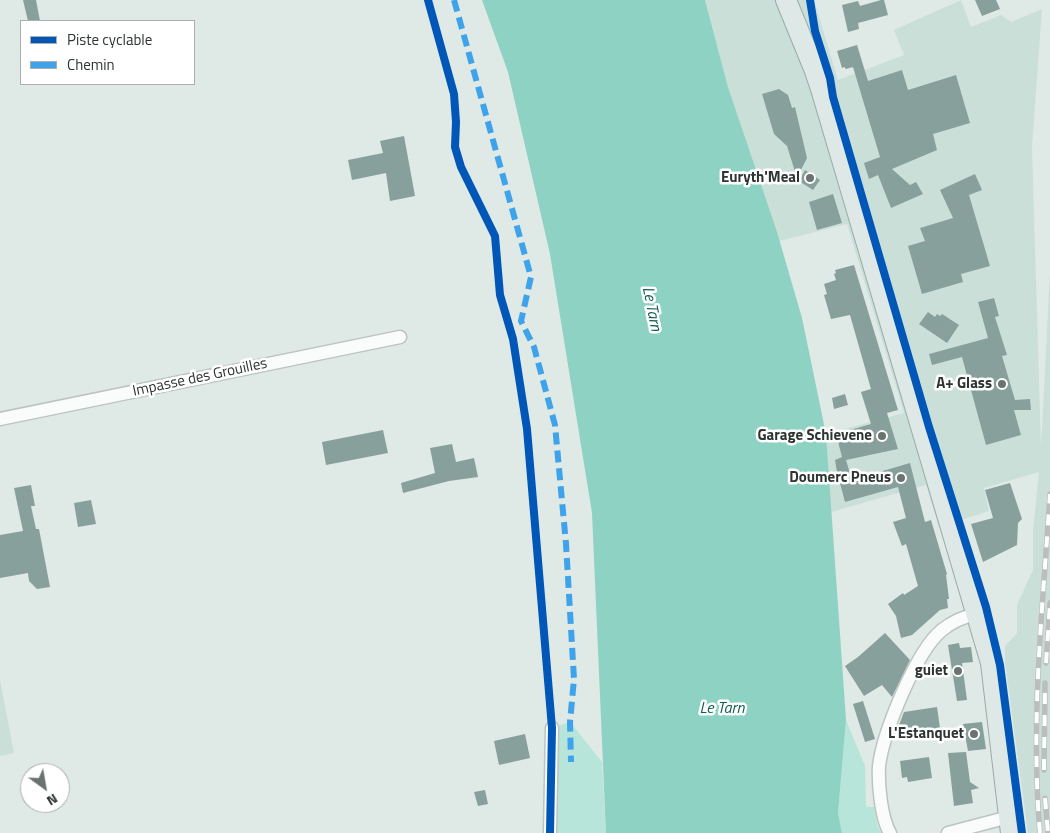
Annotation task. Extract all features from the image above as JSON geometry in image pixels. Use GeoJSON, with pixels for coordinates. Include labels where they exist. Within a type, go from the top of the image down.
{"type":"FeatureCollection","features":[{"type":"Feature","properties":{"kind":"main road"},"geometry":{"type":"LineString","coordinates":[[786,0],[815,71],[855,200],[990,663],[1010,825]]}},
{"type":"Feature","properties":{"kind":"main road"},"geometry":{"type":"LineString","coordinates":[[802,0],[815,71]]}},
{"type":"Feature","properties":{"kind":"street","name":"Impasse des Grouilles"},"geometry":{"type":"LineString","coordinates":[[0,419],[400,337]]}},
{"type":"Feature","properties":{"kind":"street"},"geometry":{"type":"LineString","coordinates":[[890,833],[882,814],[879,767],[886,737],[896,708],[924,650],[940,631],[956,619],[976,614]]}},
{"type":"Feature","properties":{"kind":"street"},"geometry":{"type":"LineString","coordinates":[[550,833],[552,728]]}},
{"type":"Feature","properties":{"kind":"street"},"geometry":{"type":"LineString","coordinates":[[948,833],[1010,825]]}},
{"type":"Feature","properties":{"kind":"shaded area"},"geometry":{"type":"Polygon","coordinates":[[[705,0],[814,0],[838,80],[904,55],[894,30],[961,0],[971,27],[1001,15],[1011,22],[1042,9],[1032,146],[1041,448],[1050,272],[1050,833],[1028,833],[1005,662],[1005,646],[1017,633],[1017,605],[1033,570],[1033,531],[1039,472],[984,488],[989,511],[939,527],[926,485],[831,512],[826,434],[904,413],[847,224],[779,241],[728,87],[705,0]]]}},
{"type":"Feature","properties":{"kind":"shaded area"},"geometry":{"type":"Polygon","coordinates":[[[0,680],[14,753],[0,756],[0,680]]]}},
{"type":"Feature","properties":{"kind":"shaded area"},"geometry":{"type":"Polygon","coordinates":[[[846,720],[865,766],[866,807],[874,807],[878,828],[882,833],[842,833],[838,813],[846,720]]]}},
{"type":"Feature","properties":{"kind":"shaded area"},"geometry":{"type":"Polygon","coordinates":[[[570,722],[602,762],[606,833],[550,833],[552,728],[570,722]]]}},
{"type":"Feature","properties":{"kind":"water","name":"Le Tarn"},"geometry":{"type":"Polygon","coordinates":[[[482,0],[705,0],[728,87],[777,232],[802,318],[826,434],[846,720],[838,813],[842,833],[606,833],[592,513],[550,254],[508,72],[482,0]]]}},
{"type":"Feature","properties":{"kind":"building"},"geometry":{"type":"Polygon","coordinates":[[[23,0],[36,0],[40,20],[28,20],[23,0]]]}},
{"type":"Feature","properties":{"kind":"building"},"geometry":{"type":"Polygon","coordinates":[[[884,0],[888,15],[858,23],[859,29],[848,32],[842,5],[858,1],[860,6],[884,0]]]}},
{"type":"Feature","properties":{"kind":"building"},"geometry":{"type":"Polygon","coordinates":[[[975,0],[996,0],[1000,9],[982,16],[975,0]]]}},
{"type":"Feature","properties":{"kind":"building"},"geometry":{"type":"Polygon","coordinates":[[[857,45],[868,81],[902,70],[908,90],[956,75],[970,123],[933,134],[937,150],[892,169],[910,185],[916,182],[923,194],[891,208],[878,175],[869,179],[864,163],[880,157],[853,67],[842,68],[837,51],[857,45]]]}},
{"type":"Feature","properties":{"kind":"building"},"geometry":{"type":"Polygon","coordinates":[[[779,89],[788,95],[792,108],[795,107],[807,158],[797,178],[787,146],[774,134],[762,94],[779,89]]]}},
{"type":"Feature","properties":{"kind":"building"},"geometry":{"type":"Polygon","coordinates":[[[404,136],[415,196],[390,201],[386,173],[352,180],[348,160],[383,153],[380,141],[404,136]]]}},
{"type":"Feature","properties":{"kind":"building"},"geometry":{"type":"Polygon","coordinates":[[[805,170],[820,180],[813,190],[799,181],[805,170]]]}},
{"type":"Feature","properties":{"kind":"building"},"geometry":{"type":"Polygon","coordinates":[[[975,174],[982,190],[969,195],[990,266],[961,274],[963,282],[922,294],[908,246],[925,241],[920,228],[953,218],[940,190],[975,174]]]}},
{"type":"Feature","properties":{"kind":"building"},"geometry":{"type":"Polygon","coordinates":[[[833,194],[842,223],[817,230],[809,202],[833,194]]]}},
{"type":"Feature","properties":{"kind":"building"},"geometry":{"type":"Polygon","coordinates":[[[854,265],[898,410],[887,413],[898,449],[846,460],[852,480],[910,463],[925,522],[931,520],[947,574],[948,608],[940,610],[912,635],[901,638],[896,616],[888,604],[903,593],[904,595],[918,586],[906,544],[902,546],[893,522],[906,518],[898,487],[845,502],[835,460],[842,457],[836,434],[871,424],[861,392],[871,389],[850,315],[831,319],[824,295],[827,294],[824,284],[836,280],[835,270],[854,265]]]}},
{"type":"Feature","properties":{"kind":"building"},"geometry":{"type":"Polygon","coordinates":[[[994,298],[999,316],[995,317],[1007,355],[1002,356],[1015,400],[1030,399],[1031,410],[1014,410],[1021,435],[986,445],[962,357],[932,365],[929,354],[988,338],[978,302],[994,298]]]}},
{"type":"Feature","properties":{"kind":"building"},"geometry":{"type":"Polygon","coordinates":[[[928,312],[935,317],[937,314],[940,316],[942,314],[959,325],[947,343],[919,324],[928,312]]]}},
{"type":"Feature","properties":{"kind":"building"},"geometry":{"type":"Polygon","coordinates":[[[845,394],[848,405],[834,409],[832,398],[845,394]]]}},
{"type":"Feature","properties":{"kind":"building"},"geometry":{"type":"Polygon","coordinates":[[[383,430],[388,453],[326,465],[322,442],[383,430]]]}},
{"type":"Feature","properties":{"kind":"building"},"geometry":{"type":"Polygon","coordinates":[[[452,444],[456,462],[474,458],[478,477],[449,481],[403,493],[401,483],[435,473],[430,448],[452,444]]]}},
{"type":"Feature","properties":{"kind":"building"},"geometry":{"type":"Polygon","coordinates":[[[1010,483],[1022,519],[1018,523],[1017,545],[983,562],[971,524],[993,518],[985,490],[1010,483]]]}},
{"type":"Feature","properties":{"kind":"building"},"geometry":{"type":"Polygon","coordinates":[[[31,485],[35,506],[31,506],[36,529],[39,529],[50,587],[37,589],[29,581],[28,573],[0,578],[0,535],[23,531],[14,488],[31,485]]]}},
{"type":"Feature","properties":{"kind":"building"},"geometry":{"type":"Polygon","coordinates":[[[91,500],[96,524],[78,527],[74,503],[91,500]]]}},
{"type":"Feature","properties":{"kind":"building"},"geometry":{"type":"Polygon","coordinates":[[[885,633],[910,660],[892,697],[882,685],[864,696],[845,666],[885,633]]]}},
{"type":"Feature","properties":{"kind":"building"},"geometry":{"type":"Polygon","coordinates":[[[959,643],[960,648],[971,647],[973,662],[962,663],[967,700],[957,701],[948,645],[959,643]]]}},
{"type":"Feature","properties":{"kind":"building"},"geometry":{"type":"Polygon","coordinates":[[[863,701],[875,739],[865,742],[853,704],[863,701]]]}},
{"type":"Feature","properties":{"kind":"building"},"geometry":{"type":"Polygon","coordinates":[[[937,707],[940,728],[896,733],[904,712],[937,707]]]}},
{"type":"Feature","properties":{"kind":"building"},"geometry":{"type":"Polygon","coordinates":[[[982,722],[986,749],[968,751],[963,724],[982,722]]]}},
{"type":"Feature","properties":{"kind":"building"},"geometry":{"type":"Polygon","coordinates":[[[525,734],[530,758],[499,765],[494,741],[525,734]]]}},
{"type":"Feature","properties":{"kind":"building"},"geometry":{"type":"Polygon","coordinates":[[[966,752],[970,782],[979,788],[971,790],[973,803],[954,806],[948,753],[966,752]]]}},
{"type":"Feature","properties":{"kind":"building"},"geometry":{"type":"Polygon","coordinates":[[[929,757],[932,778],[908,782],[907,777],[902,778],[900,761],[929,757]]]}},
{"type":"Feature","properties":{"kind":"building"},"geometry":{"type":"Polygon","coordinates":[[[485,790],[488,804],[478,806],[474,792],[485,790]]]}},
{"type":"Feature","properties":{"kind":"railway"},"geometry":{"type":"LineString","coordinates":[[1040,833],[1037,791],[1037,706],[1050,494]]}},
{"type":"Feature","properties":{"kind":"railway"},"geometry":{"type":"LineString","coordinates":[[1046,663],[1050,603]]}},
{"type":"Feature","properties":{"kind":"railway"},"geometry":{"type":"LineString","coordinates":[[1044,770],[1045,683]]}},
{"type":"Feature","properties":{"kind":"railway"},"geometry":{"type":"LineString","coordinates":[[1045,798],[1048,833]]}},
{"type":"Feature","properties":{"kind":"marked path"},"geometry":{"type":"LineString","coordinates":[[454,0],[531,277],[521,321],[534,347],[555,425],[566,544],[574,679],[570,722],[571,762]]}},
{"type":"Feature","properties":{"kind":"cycle path"},"geometry":{"type":"LineString","coordinates":[[428,0],[454,94],[455,147],[461,167],[495,236],[500,295],[513,339],[527,429],[552,728],[550,833]]}},
{"type":"Feature","properties":{"kind":"cycle path"},"geometry":{"type":"LineString","coordinates":[[810,0],[815,31],[830,78],[833,97],[929,427],[986,607],[1000,665],[1022,833]]}},
{"type":"Feature","properties":{"kind":"place","name":"Euryth'Meal"},"geometry":{"type":"Point","coordinates":[810,178]}},
{"type":"Feature","properties":{"kind":"place","name":"A+ Glass"},"geometry":{"type":"Point","coordinates":[1002,384]}},
{"type":"Feature","properties":{"kind":"place","name":"Garage Schievene"},"geometry":{"type":"Point","coordinates":[882,436]}},
{"type":"Feature","properties":{"kind":"place","name":"Doumerc Pneus"},"geometry":{"type":"Point","coordinates":[901,478]}},
{"type":"Feature","properties":{"kind":"place","name":"guiet"},"geometry":{"type":"Point","coordinates":[958,671]}},
{"type":"Feature","properties":{"kind":"place","name":"L'Estanquet"},"geometry":{"type":"Point","coordinates":[974,734]}}]}
